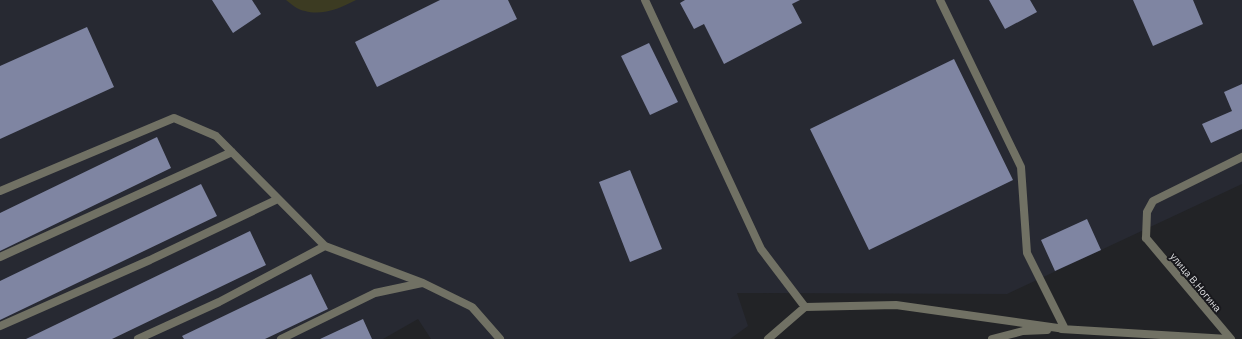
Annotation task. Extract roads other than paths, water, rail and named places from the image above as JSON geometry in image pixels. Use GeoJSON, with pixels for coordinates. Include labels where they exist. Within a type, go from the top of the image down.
{"type":"FeatureCollection","features":[{"type":"Feature","properties":{"kind":"street"},"geometry":{"type":"LineString","coordinates":[[645,0],[761,250],[805,307]]}},
{"type":"Feature","properties":{"kind":"street"},"geometry":{"type":"LineString","coordinates":[[940,0],[1021,167],[1027,253],[1065,329]]}},
{"type":"Feature","properties":{"kind":"street"},"geometry":{"type":"LineString","coordinates":[[0,191],[174,118],[216,136],[325,246],[423,283],[472,307],[500,339]]}},
{"type":"Feature","properties":{"kind":"street"},"geometry":{"type":"LineString","coordinates":[[0,257],[232,152]]}},
{"type":"Feature","properties":{"kind":"street","name":"улица В.Ногина"},"geometry":{"type":"LineString","coordinates":[[1229,339],[1146,238],[1146,212],[1153,201],[1242,157]]}},
{"type":"Feature","properties":{"kind":"street"},"geometry":{"type":"LineString","coordinates":[[0,326],[150,260],[278,199]]}},
{"type":"Feature","properties":{"kind":"street"},"geometry":{"type":"LineString","coordinates":[[138,339],[219,302],[325,246]]}},
{"type":"Feature","properties":{"kind":"street"},"geometry":{"type":"LineString","coordinates":[[281,339],[375,293],[423,283]]}},
{"type":"Feature","properties":{"kind":"street"},"geometry":{"type":"LineString","coordinates":[[768,339],[805,307],[896,305],[1065,329],[1229,339]]}},
{"type":"Feature","properties":{"kind":"street"},"geometry":{"type":"LineString","coordinates":[[992,339],[1023,332],[1065,329]]}}]}
